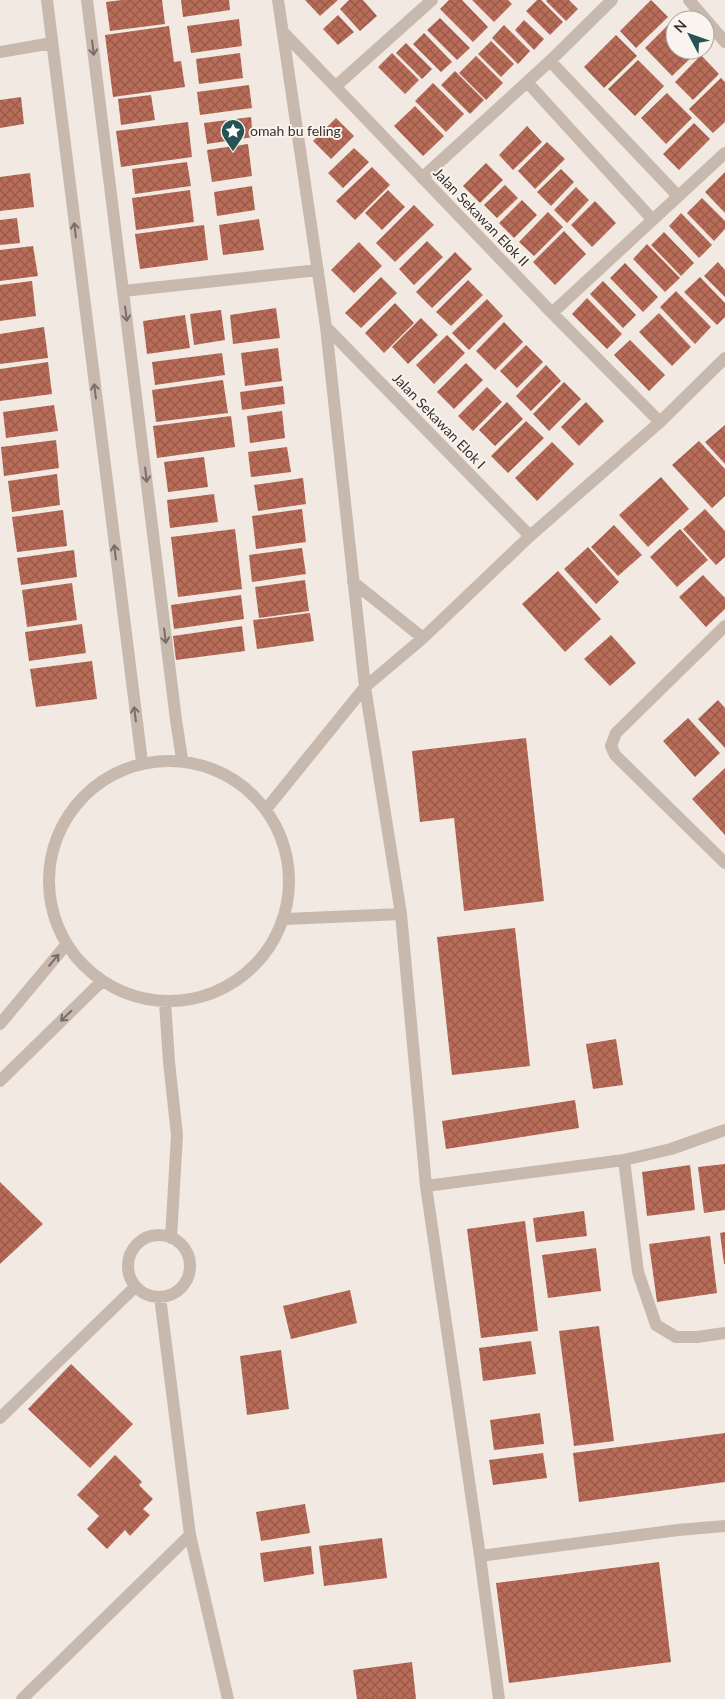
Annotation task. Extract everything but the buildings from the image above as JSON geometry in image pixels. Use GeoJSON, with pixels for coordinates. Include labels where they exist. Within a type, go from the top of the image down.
{"type":"FeatureCollection","features":[{"type":"Feature","properties":{"kind":"street"},"geometry":{"type":"LineString","coordinates":[[46,0],[142,762]]}},
{"type":"Feature","properties":{"kind":"street"},"geometry":{"type":"LineString","coordinates":[[87,0],[182,759]]}},
{"type":"Feature","properties":{"kind":"street"},"geometry":{"type":"LineString","coordinates":[[278,0],[326,326],[365,687],[401,914],[426,1186],[499,1699]]}},
{"type":"Feature","properties":{"kind":"street"},"geometry":{"type":"LineString","coordinates":[[336,86],[432,0]]}},
{"type":"Feature","properties":{"kind":"street"},"geometry":{"type":"LineString","coordinates":[[422,178],[550,61],[612,0]]}},
{"type":"Feature","properties":{"kind":"street"},"geometry":{"type":"LineString","coordinates":[[689,0],[725,42]]}},
{"type":"Feature","properties":{"kind":"street","name":"Jalan Sekawan Elok II"},"geometry":{"type":"LineString","coordinates":[[282,32],[336,86],[552,313],[660,422]]}},
{"type":"Feature","properties":{"kind":"street"},"geometry":{"type":"LineString","coordinates":[[0,52],[52,43]]}},
{"type":"Feature","properties":{"kind":"street"},"geometry":{"type":"LineString","coordinates":[[550,61],[678,196]]}},
{"type":"Feature","properties":{"kind":"street"},"geometry":{"type":"LineString","coordinates":[[527,82],[652,219]]}},
{"type":"Feature","properties":{"kind":"street"},"geometry":{"type":"LineString","coordinates":[[552,313],[725,152]]}},
{"type":"Feature","properties":{"kind":"street"},"geometry":{"type":"LineString","coordinates":[[123,292],[318,270]]}},
{"type":"Feature","properties":{"kind":"street","name":"Jalan Sekawan Elok I"},"geometry":{"type":"LineString","coordinates":[[326,326],[530,536]]}},
{"type":"Feature","properties":{"kind":"street"},"geometry":{"type":"LineString","coordinates":[[268,808],[365,687],[423,638],[530,536],[660,422],[725,358]]}},
{"type":"Feature","properties":{"kind":"street"},"geometry":{"type":"LineString","coordinates":[[353,582],[423,638]]}},
{"type":"Feature","properties":{"kind":"street"},"geometry":{"type":"LineString","coordinates":[[725,626],[616,734],[612,746],[615,755],[725,863]]}},
{"type":"Feature","properties":{"kind":"street"},"geometry":{"type":"LineString","coordinates":[[182,759],[215,767],[244,784],[268,808],[290,861],[285,919],[258,963],[216,993],[165,1002],[132,997],[101,982],[82,966],[66,945],[50,902],[50,856],[68,814],[100,781],[142,762],[182,759]]}},
{"type":"Feature","properties":{"kind":"street"},"geometry":{"type":"LineString","coordinates":[[285,919],[401,914]]}},
{"type":"Feature","properties":{"kind":"street"},"geometry":{"type":"LineString","coordinates":[[0,1024],[66,945]]}},
{"type":"Feature","properties":{"kind":"street"},"geometry":{"type":"LineString","coordinates":[[0,1081],[101,982]]}},
{"type":"Feature","properties":{"kind":"street"},"geometry":{"type":"LineString","coordinates":[[165,1002],[177,1135],[171,1238]]}},
{"type":"Feature","properties":{"kind":"street"},"geometry":{"type":"LineString","coordinates":[[426,1186],[624,1160],[671,1149],[725,1130]]}},
{"type":"Feature","properties":{"kind":"street"},"geometry":{"type":"LineString","coordinates":[[624,1160],[638,1272],[656,1325],[676,1337],[697,1337],[725,1332]]}},
{"type":"Feature","properties":{"kind":"street"},"geometry":{"type":"LineString","coordinates":[[157,1235],[171,1238],[182,1245],[188,1258],[189,1271],[184,1284],[174,1294],[160,1297],[146,1295],[135,1287],[129,1275],[128,1261],[133,1248],[144,1239],[157,1235]]}},
{"type":"Feature","properties":{"kind":"street"},"geometry":{"type":"LineString","coordinates":[[0,1418],[135,1287]]}},
{"type":"Feature","properties":{"kind":"street"},"geometry":{"type":"LineString","coordinates":[[160,1297],[190,1535],[228,1699]]}},
{"type":"Feature","properties":{"kind":"street"},"geometry":{"type":"LineString","coordinates":[[480,1556],[678,1530],[725,1526]]}},
{"type":"Feature","properties":{"kind":"street"},"geometry":{"type":"LineString","coordinates":[[22,1699],[190,1535]]}},
{"type":"Feature","properties":{"kind":"place","name":"omah bu feling"},"geometry":{"type":"Point","coordinates":[233,152]}}]}
